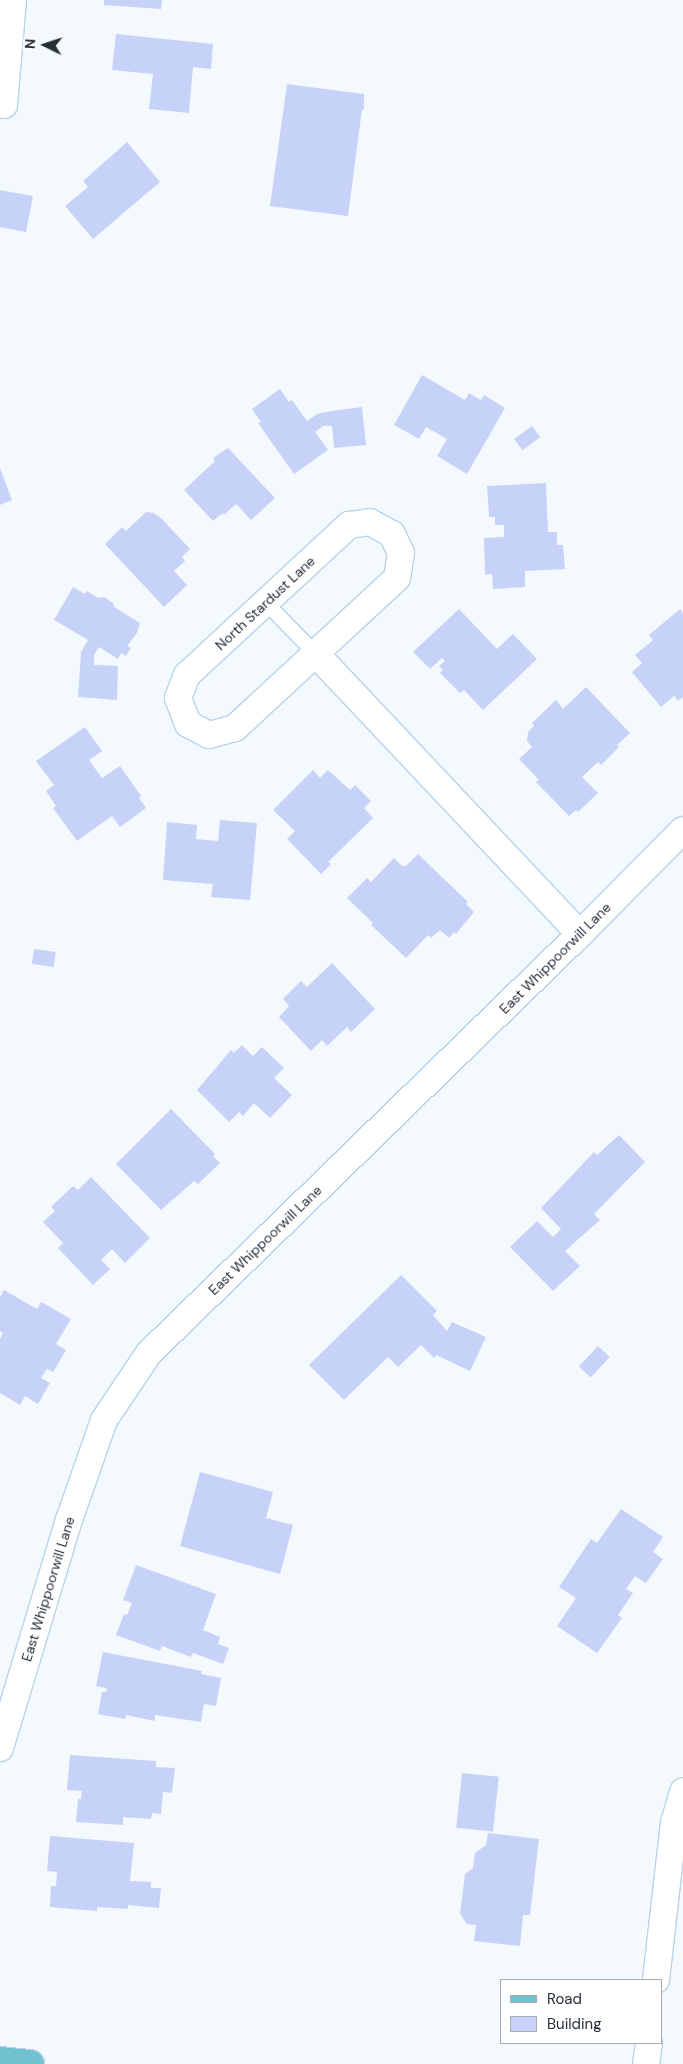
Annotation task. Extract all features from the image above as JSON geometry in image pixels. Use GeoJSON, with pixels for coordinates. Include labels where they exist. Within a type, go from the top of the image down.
{"type":"FeatureCollection","features":[{"type":"Feature","properties":{"kind":"main road"},"geometry":{"type":"LineString","coordinates":[[0,2061],[30,2064]]}},
{"type":"Feature","properties":{"kind":"street"},"geometry":{"type":"LineString","coordinates":[[4,104],[13,0]]}},
{"type":"Feature","properties":{"kind":"street","name":"North Stardust Lane"},"geometry":{"type":"LineString","coordinates":[[370,522],[392,534],[401,553],[397,578],[235,728],[209,735],[188,724],[178,698],[188,675],[265,602],[349,525],[370,522]]}},
{"type":"Feature","properties":{"kind":"street"},"geometry":{"type":"LineString","coordinates":[[316,654],[580,934]]}},
{"type":"Feature","properties":{"kind":"street","name":"East Whippoorwill Lane"},"geometry":{"type":"LineString","coordinates":[[0,1748],[69,1520],[104,1420],[150,1353],[580,934],[683,830]]}},
{"type":"Feature","properties":{"kind":"street"},"geometry":{"type":"LineString","coordinates":[[656,1979],[674,1823],[683,1791]]}},
{"type":"Feature","properties":{"kind":"street"},"geometry":{"type":"LineString","coordinates":[[646,2064],[648,2044]]}},
{"type":"Feature","properties":{"kind":"lane"},"geometry":{"type":"LineString","coordinates":[[265,602],[316,654]]}},
{"type":"Feature","properties":{"kind":"building"},"geometry":{"type":"Polygon","coordinates":[[[104,0],[162,0],[161,9],[104,5],[104,0]]]}},
{"type":"Feature","properties":{"kind":"building"},"geometry":{"type":"Polygon","coordinates":[[[116,34],[213,44],[211,69],[193,67],[189,113],[149,109],[153,74],[112,70],[116,34]]]}},
{"type":"Feature","properties":{"kind":"building"},"geometry":{"type":"Polygon","coordinates":[[[287,84],[364,94],[364,110],[362,109],[348,216],[270,206],[287,84]]]}},
{"type":"Feature","properties":{"kind":"building"},"geometry":{"type":"Polygon","coordinates":[[[127,142],[160,182],[93,239],[65,206],[88,187],[83,181],[127,142]]]}},
{"type":"Feature","properties":{"kind":"building"},"geometry":{"type":"Polygon","coordinates":[[[0,190],[33,196],[26,232],[0,227],[0,190]]]}},
{"type":"Feature","properties":{"kind":"building"},"geometry":{"type":"Polygon","coordinates":[[[422,375],[465,400],[469,393],[481,400],[484,395],[505,408],[467,474],[437,456],[447,439],[426,427],[419,439],[394,425],[422,375]]]}},
{"type":"Feature","properties":{"kind":"building"},"geometry":{"type":"Polygon","coordinates":[[[280,389],[289,402],[292,400],[307,421],[317,414],[362,407],[366,445],[334,448],[332,426],[323,426],[315,432],[328,450],[294,474],[258,423],[261,422],[252,409],[280,389]]]}},
{"type":"Feature","properties":{"kind":"building"},"geometry":{"type":"Polygon","coordinates":[[[532,426],[540,437],[522,450],[514,439],[532,426]]]}},
{"type":"Feature","properties":{"kind":"building"},"geometry":{"type":"Polygon","coordinates":[[[228,448],[275,498],[251,520],[236,504],[224,515],[223,513],[213,521],[184,490],[215,461],[213,458],[228,448]]]}},
{"type":"Feature","properties":{"kind":"building"},"geometry":{"type":"Polygon","coordinates":[[[0,468],[12,500],[0,505],[0,468]]]}},
{"type":"Feature","properties":{"kind":"building"},"geometry":{"type":"Polygon","coordinates":[[[546,483],[548,532],[557,532],[557,545],[563,545],[565,569],[525,571],[525,587],[493,589],[492,574],[485,575],[484,538],[504,537],[504,525],[495,525],[495,517],[489,517],[487,486],[546,483]]]}},
{"type":"Feature","properties":{"kind":"building"},"geometry":{"type":"Polygon","coordinates":[[[146,512],[154,513],[161,518],[190,549],[182,557],[185,561],[174,571],[187,585],[164,607],[105,544],[122,527],[126,531],[146,512]]]}},
{"type":"Feature","properties":{"kind":"building"},"geometry":{"type":"Polygon","coordinates":[[[73,587],[85,594],[87,591],[98,598],[104,597],[113,603],[114,607],[140,623],[137,633],[127,646],[131,648],[126,656],[121,653],[118,659],[99,647],[94,655],[94,665],[118,666],[117,700],[78,697],[81,652],[88,640],[54,620],[73,587]]]}},
{"type":"Feature","properties":{"kind":"building"},"geometry":{"type":"Polygon","coordinates":[[[459,609],[497,649],[513,634],[537,659],[483,710],[464,690],[460,693],[440,673],[443,670],[439,666],[445,661],[442,658],[430,669],[413,652],[459,609]]]}},
{"type":"Feature","properties":{"kind":"building"},"geometry":{"type":"Polygon","coordinates":[[[680,609],[683,613],[683,697],[678,701],[674,696],[661,707],[632,672],[642,663],[635,655],[653,640],[649,635],[680,609]]]}},
{"type":"Feature","properties":{"kind":"building"},"geometry":{"type":"Polygon","coordinates":[[[586,687],[630,733],[617,745],[619,747],[601,765],[598,762],[582,777],[598,793],[578,812],[576,810],[569,816],[536,782],[539,780],[519,759],[532,747],[527,741],[528,732],[534,726],[532,723],[556,700],[563,709],[586,687]]]}},
{"type":"Feature","properties":{"kind":"building"},"geometry":{"type":"Polygon","coordinates":[[[85,727],[102,751],[89,760],[102,778],[120,766],[141,796],[139,798],[146,808],[120,827],[112,816],[77,841],[53,808],[56,806],[46,791],[54,785],[36,761],[85,727]]]}},
{"type":"Feature","properties":{"kind":"building"},"geometry":{"type":"Polygon","coordinates":[[[313,770],[320,778],[328,770],[350,790],[355,785],[371,801],[364,808],[373,818],[328,862],[331,864],[321,874],[287,839],[295,831],[273,810],[313,770]]]}},
{"type":"Feature","properties":{"kind":"building"},"geometry":{"type":"Polygon","coordinates":[[[220,820],[257,823],[250,900],[211,897],[213,884],[163,880],[167,822],[197,825],[196,839],[218,841],[220,820]]]}},
{"type":"Feature","properties":{"kind":"building"},"geometry":{"type":"Polygon","coordinates":[[[418,854],[468,902],[466,904],[474,912],[456,934],[454,932],[449,938],[440,930],[431,938],[428,935],[406,958],[371,925],[373,923],[347,898],[367,878],[371,882],[394,858],[402,866],[406,866],[418,854]]]}},
{"type":"Feature","properties":{"kind":"building"},"geometry":{"type":"Polygon","coordinates":[[[34,949],[56,952],[54,967],[32,964],[34,949]]]}},
{"type":"Feature","properties":{"kind":"building"},"geometry":{"type":"Polygon","coordinates":[[[332,963],[375,1009],[351,1032],[347,1027],[327,1046],[322,1040],[311,1051],[279,1017],[289,1006],[283,999],[301,981],[307,987],[332,963]]]}},
{"type":"Feature","properties":{"kind":"building"},"geometry":{"type":"Polygon","coordinates":[[[242,1045],[253,1056],[262,1047],[284,1068],[274,1078],[292,1095],[270,1118],[254,1103],[243,1116],[239,1112],[229,1122],[197,1090],[231,1050],[234,1053],[242,1045]]]}},
{"type":"Feature","properties":{"kind":"building"},"geometry":{"type":"Polygon","coordinates":[[[171,1109],[215,1154],[213,1156],[220,1163],[198,1184],[194,1181],[161,1210],[116,1164],[171,1109]]]}},
{"type":"Feature","properties":{"kind":"building"},"geometry":{"type":"Polygon","coordinates":[[[619,1135],[645,1162],[594,1214],[600,1220],[565,1251],[580,1266],[553,1291],[510,1247],[537,1221],[553,1237],[561,1229],[541,1208],[594,1152],[597,1155],[619,1135]]]}},
{"type":"Feature","properties":{"kind":"building"},"geometry":{"type":"Polygon","coordinates":[[[91,1177],[150,1238],[125,1263],[112,1249],[101,1260],[110,1269],[93,1285],[58,1248],[63,1243],[43,1222],[55,1211],[51,1207],[73,1186],[78,1190],[91,1177]]]}},
{"type":"Feature","properties":{"kind":"building"},"geometry":{"type":"Polygon","coordinates":[[[401,1275],[437,1311],[433,1315],[447,1331],[452,1322],[486,1337],[470,1371],[436,1355],[434,1358],[421,1345],[398,1367],[388,1357],[344,1400],[309,1365],[401,1275]]]}},
{"type":"Feature","properties":{"kind":"building"},"geometry":{"type":"Polygon","coordinates":[[[4,1290],[37,1309],[41,1302],[71,1319],[56,1344],[66,1350],[53,1372],[47,1369],[41,1378],[50,1383],[38,1404],[25,1396],[20,1405],[0,1393],[0,1339],[3,1333],[0,1331],[0,1297],[4,1290]]]}},
{"type":"Feature","properties":{"kind":"building"},"geometry":{"type":"Polygon","coordinates":[[[598,1346],[610,1357],[591,1377],[579,1366],[598,1346]]]}},
{"type":"Feature","properties":{"kind":"building"},"geometry":{"type":"Polygon","coordinates":[[[200,1472],[273,1492],[266,1518],[293,1525],[280,1574],[180,1546],[200,1472]]]}},
{"type":"Feature","properties":{"kind":"building"},"geometry":{"type":"Polygon","coordinates":[[[621,1509],[663,1537],[653,1552],[663,1559],[646,1583],[635,1576],[626,1589],[633,1593],[618,1615],[622,1618],[597,1653],[557,1626],[576,1598],[559,1587],[591,1539],[597,1543],[621,1509]]]}},
{"type":"Feature","properties":{"kind":"building"},"geometry":{"type":"Polygon","coordinates":[[[136,1565],[216,1594],[203,1630],[220,1637],[218,1644],[229,1648],[223,1664],[193,1653],[191,1657],[162,1646],[160,1651],[116,1635],[124,1614],[127,1615],[132,1603],[123,1600],[136,1565]]]}},
{"type":"Feature","properties":{"kind":"building"},"geometry":{"type":"Polygon","coordinates":[[[103,1652],[202,1671],[201,1674],[221,1678],[216,1706],[204,1704],[201,1722],[155,1715],[155,1721],[126,1715],[125,1719],[98,1714],[102,1692],[106,1692],[107,1688],[96,1686],[103,1652]]]}},
{"type":"Feature","properties":{"kind":"building"},"geometry":{"type":"Polygon","coordinates":[[[70,1755],[156,1761],[156,1767],[175,1768],[172,1793],[163,1792],[161,1814],[152,1813],[151,1819],[123,1817],[123,1825],[76,1822],[78,1799],[81,1799],[82,1791],[67,1790],[70,1755]]]}},
{"type":"Feature","properties":{"kind":"building"},"geometry":{"type":"Polygon","coordinates":[[[462,1773],[499,1777],[493,1832],[456,1828],[462,1773]]]}},
{"type":"Feature","properties":{"kind":"building"},"geometry":{"type":"Polygon","coordinates":[[[488,1833],[539,1839],[530,1915],[523,1915],[520,1946],[474,1941],[476,1925],[467,1924],[460,1914],[465,1874],[473,1868],[475,1853],[486,1845],[488,1833]]]}},
{"type":"Feature","properties":{"kind":"building"},"geometry":{"type":"Polygon","coordinates":[[[50,1836],[134,1843],[130,1881],[151,1882],[151,1888],[161,1888],[159,1908],[128,1905],[128,1909],[97,1907],[97,1911],[50,1907],[51,1886],[56,1886],[57,1872],[47,1871],[50,1836]]]}}]}
